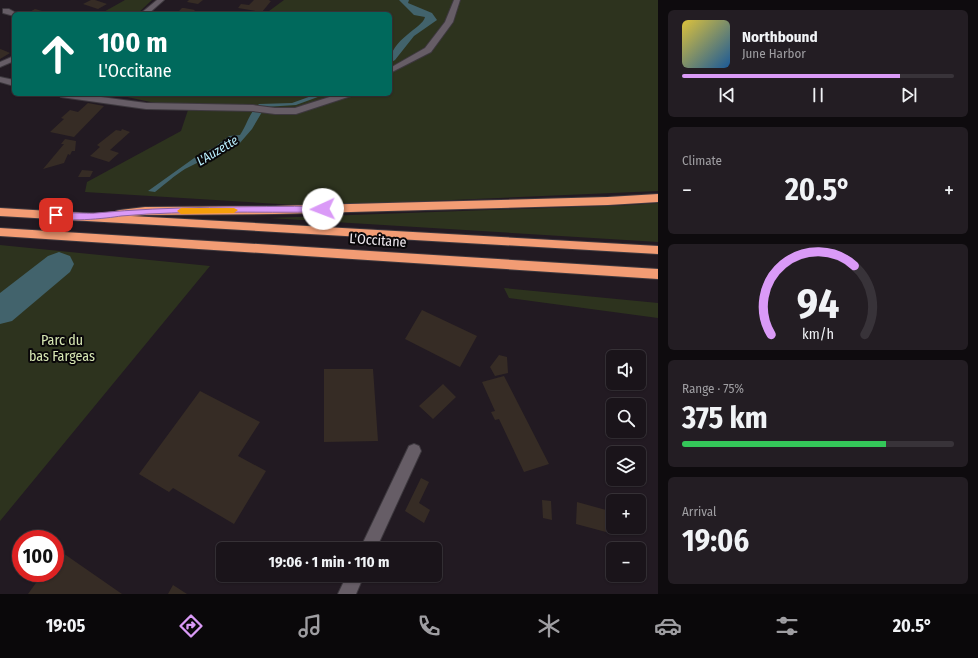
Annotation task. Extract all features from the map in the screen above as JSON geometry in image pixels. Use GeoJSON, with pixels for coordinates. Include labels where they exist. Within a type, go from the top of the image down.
{"type":"FeatureCollection","features":[{"type":"Feature","properties":{"kind":"highway"},"geometry":{"type":"LineString","coordinates":[[84,217],[145,211],[283,210],[658,198]]}},
{"type":"Feature","properties":{"kind":"highway","name":"L'Occitane"},"geometry":{"type":"LineString","coordinates":[[0,212],[658,250]]}},
{"type":"Feature","properties":{"kind":"highway","name":"L'Occitane"},"geometry":{"type":"LineString","coordinates":[[0,232],[658,274]]}},
{"type":"Feature","properties":{"kind":"street"},"geometry":{"type":"LineString","coordinates":[[146,12],[161,0]]}},
{"type":"Feature","properties":{"kind":"street"},"geometry":{"type":"LineString","coordinates":[[392,70],[428,50],[449,22],[457,0]]}},
{"type":"Feature","properties":{"kind":"street"},"geometry":{"type":"LineString","coordinates":[[6,11],[12,13]]}},
{"type":"Feature","properties":{"kind":"street"},"geometry":{"type":"LineString","coordinates":[[0,66],[12,59]]}},
{"type":"Feature","properties":{"kind":"street"},"geometry":{"type":"LineString","coordinates":[[0,79],[12,82]]}},
{"type":"Feature","properties":{"kind":"street"},"geometry":{"type":"LineString","coordinates":[[75,96],[146,106],[253,108],[273,111],[296,111],[343,96]]}},
{"type":"Feature","properties":{"kind":"street"},"geometry":{"type":"LineString","coordinates":[[113,102],[120,96]]}},
{"type":"Feature","properties":{"kind":"street"},"geometry":{"type":"LineString","coordinates":[[371,542],[414,451]]}},
{"type":"Feature","properties":{"kind":"street"},"geometry":{"type":"LineString","coordinates":[[346,594],[352,582]]}},
{"type":"Feature","properties":{"kind":"green space"},"geometry":{"type":"Polygon","coordinates":[[[125,0],[152,0],[139,12],[104,12],[125,0]]]}},
{"type":"Feature","properties":{"kind":"green space"},"geometry":{"type":"Polygon","coordinates":[[[284,0],[658,0],[658,191],[312,206],[85,192],[87,182],[181,131],[188,110],[127,97],[128,96],[392,96],[392,12],[268,12],[284,0]]]}},
{"type":"Feature","properties":{"kind":"green space"},"geometry":{"type":"Polygon","coordinates":[[[658,203],[658,242],[269,218],[632,205],[658,203]]]}},
{"type":"Feature","properties":{"kind":"green space","name":"Parc du bas Fargeas"},"geometry":{"type":"Polygon","coordinates":[[[0,245],[210,266],[0,521],[0,245]]]}},
{"type":"Feature","properties":{"kind":"green space"},"geometry":{"type":"Polygon","coordinates":[[[504,288],[658,303],[658,318],[509,298],[504,288]]]}},
{"type":"Feature","properties":{"kind":"water"},"geometry":{"type":"Polygon","coordinates":[[[399,0],[409,0],[408,3],[432,13],[437,20],[414,36],[392,62],[392,53],[395,47],[423,21],[425,17],[414,15],[399,0]]]}},
{"type":"Feature","properties":{"kind":"water"},"geometry":{"type":"Polygon","coordinates":[[[311,96],[321,96],[296,105],[265,107],[252,129],[239,144],[231,142],[203,160],[181,171],[155,192],[148,191],[197,156],[215,147],[229,136],[240,135],[253,111],[259,104],[292,103],[311,96]]]}},
{"type":"Feature","properties":{"kind":"water"},"geometry":{"type":"Polygon","coordinates":[[[29,290],[0,314],[0,305],[18,291],[29,290]]]}},
{"type":"Feature","properties":{"kind":"building"},"geometry":{"type":"Polygon","coordinates":[[[91,0],[107,4],[98,9],[83,4],[91,0]]]}},
{"type":"Feature","properties":{"kind":"building"},"geometry":{"type":"Polygon","coordinates":[[[189,0],[203,0],[198,4],[187,2],[189,0]]]}},
{"type":"Feature","properties":{"kind":"building"},"geometry":{"type":"Polygon","coordinates":[[[254,0],[271,1],[262,12],[238,8],[241,4],[249,5],[254,0]]]}},
{"type":"Feature","properties":{"kind":"building"},"geometry":{"type":"Polygon","coordinates":[[[182,8],[195,10],[193,12],[178,12],[182,8]]]}},
{"type":"Feature","properties":{"kind":"building"},"geometry":{"type":"Polygon","coordinates":[[[35,9],[42,11],[40,12],[30,12],[35,9]]]}},
{"type":"Feature","properties":{"kind":"building"},"geometry":{"type":"Polygon","coordinates":[[[0,49],[3,50],[10,53],[0,59],[0,49]]]}},
{"type":"Feature","properties":{"kind":"building"},"geometry":{"type":"Polygon","coordinates":[[[88,103],[104,106],[74,137],[50,132],[64,119],[61,118],[70,110],[78,112],[88,103]]]}},
{"type":"Feature","properties":{"kind":"building"},"geometry":{"type":"Polygon","coordinates":[[[122,129],[130,132],[110,150],[119,153],[109,162],[90,156],[100,147],[97,145],[116,130],[121,131],[122,129]]]}},
{"type":"Feature","properties":{"kind":"building"},"geometry":{"type":"Polygon","coordinates":[[[65,139],[76,141],[75,151],[72,151],[70,155],[68,154],[64,163],[43,169],[64,144],[61,144],[65,139]]]}},
{"type":"Feature","properties":{"kind":"building"},"geometry":{"type":"Polygon","coordinates":[[[82,170],[93,171],[90,177],[78,177],[82,170]]]}},
{"type":"Feature","properties":{"kind":"building"},"geometry":{"type":"Polygon","coordinates":[[[422,310],[477,336],[460,367],[405,339],[422,310]]]}},
{"type":"Feature","properties":{"kind":"building"},"geometry":{"type":"Polygon","coordinates":[[[499,355],[507,357],[508,373],[495,376],[490,367],[499,355]]]}},
{"type":"Feature","properties":{"kind":"building"},"geometry":{"type":"Polygon","coordinates":[[[324,369],[373,369],[378,441],[324,442],[324,369]]]}},
{"type":"Feature","properties":{"kind":"building"},"geometry":{"type":"Polygon","coordinates":[[[504,376],[549,464],[524,472],[499,419],[495,420],[491,412],[495,411],[482,382],[504,376]]]}},
{"type":"Feature","properties":{"kind":"building"},"geometry":{"type":"Polygon","coordinates":[[[443,384],[456,397],[433,419],[419,406],[443,384]]]}},
{"type":"Feature","properties":{"kind":"building"},"geometry":{"type":"Polygon","coordinates":[[[200,391],[260,422],[238,456],[266,471],[234,524],[173,488],[169,492],[139,474],[200,391]]]}},
{"type":"Feature","properties":{"kind":"building"},"geometry":{"type":"Polygon","coordinates":[[[421,478],[429,482],[419,503],[430,510],[424,523],[405,511],[421,478]]]}},
{"type":"Feature","properties":{"kind":"building"},"geometry":{"type":"Polygon","coordinates":[[[542,500],[551,501],[552,520],[543,518],[542,500]]]}},
{"type":"Feature","properties":{"kind":"building"},"geometry":{"type":"Polygon","coordinates":[[[577,502],[606,510],[606,532],[576,524],[577,502]]]}},
{"type":"Feature","properties":{"kind":"building"},"geometry":{"type":"Polygon","coordinates":[[[64,554],[122,594],[28,594],[37,582],[64,582],[64,554]]]}},
{"type":"Feature","properties":{"kind":"building"},"geometry":{"type":"Polygon","coordinates":[[[173,585],[187,594],[168,594],[173,585]]]}},
{"type":"Feature","properties":{"kind":"waterway","name":"L'Auzette"},"geometry":{"type":"LineString","coordinates":[[0,311],[59,264]]}},
{"type":"Feature","properties":{"kind":"slow traffic"},"geometry":{"type":"LineString","coordinates":[[181,211],[234,210]]}},
{"type":"Feature","properties":{"kind":"route"},"geometry":{"type":"LineString","coordinates":[[56,215],[84,217],[145,211],[323,209]]}}]}
